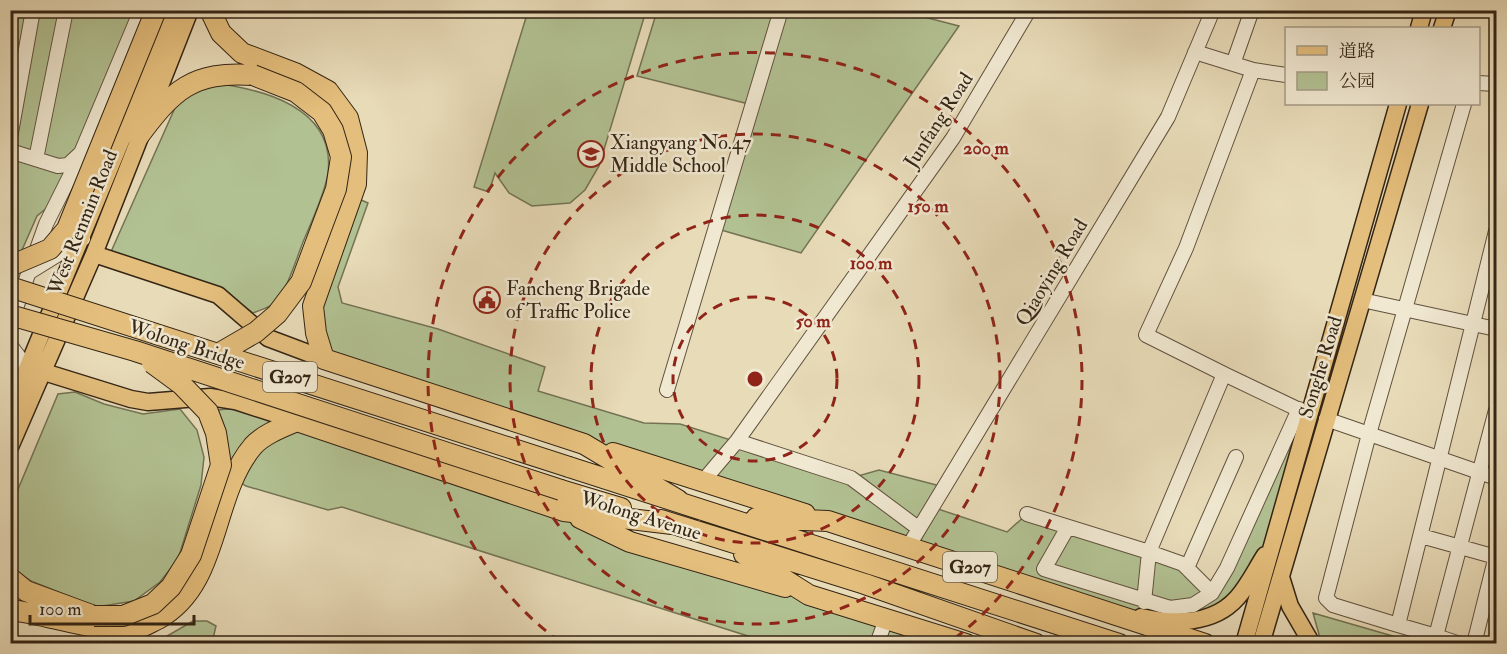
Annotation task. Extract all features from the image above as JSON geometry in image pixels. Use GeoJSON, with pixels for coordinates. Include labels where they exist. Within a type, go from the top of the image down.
{"type":"FeatureCollection","features":[{"type":"Feature","properties":{"kind":"highway"},"geometry":{"type":"LineString","coordinates":[[19,269],[50,249],[67,229],[156,10]]}},
{"type":"Feature","properties":{"kind":"highway"},"geometry":{"type":"LineString","coordinates":[[210,10],[220,33],[242,53],[295,73],[328,92],[348,118],[357,153],[357,184],[313,306],[316,333],[324,359],[828,521]]}},
{"type":"Feature","properties":{"kind":"highway"},"geometry":{"type":"LineString","coordinates":[[138,137],[165,102],[191,83],[224,74],[253,75],[296,92],[322,112],[333,130],[341,157],[336,189],[301,282],[277,314],[256,332],[218,354]]}},
{"type":"Feature","properties":{"kind":"highway","name":"Wolong Bridge"},"geometry":{"type":"LineString","coordinates":[[10,287],[569,468]]}},
{"type":"Feature","properties":{"kind":"highway","name":"Wolong Bridge"},"geometry":{"type":"LineString","coordinates":[[10,315],[135,351],[561,490]]}},
{"type":"Feature","properties":{"kind":"highway"},"geometry":{"type":"LineString","coordinates":[[10,578],[26,591],[94,616],[123,616],[153,604],[171,587],[191,555],[221,465],[216,433],[208,412],[182,385],[135,351]]}},
{"type":"Feature","properties":{"kind":"highway"},"geometry":{"type":"LineString","coordinates":[[10,610],[108,630],[141,628],[174,610],[199,576],[234,478],[254,444],[276,430],[297,421],[564,511],[630,542],[809,595]]}},
{"type":"Feature","properties":{"kind":"highway"},"geometry":{"type":"LineString","coordinates":[[584,444],[678,500]]}},
{"type":"Feature","properties":{"kind":"highway","name":"Wolong Avenue"},"geometry":{"type":"LineString","coordinates":[[569,468],[678,500],[1119,644]]}},
{"type":"Feature","properties":{"kind":"highway","name":"Wolong Avenue"},"geometry":{"type":"LineString","coordinates":[[561,490],[865,584],[1036,644]]}},
{"type":"Feature","properties":{"kind":"highway"},"geometry":{"type":"LineString","coordinates":[[564,511],[672,524]]}},
{"type":"Feature","properties":{"kind":"highway","name":"Wolong Avenue"},"geometry":{"type":"LineString","coordinates":[[730,517],[828,521],[1205,644]]}},
{"type":"Feature","properties":{"kind":"highway","name":"Wolong Avenue"},"geometry":{"type":"LineString","coordinates":[[722,539],[809,595],[965,643]]}},
{"type":"Feature","properties":{"kind":"main road"},"geometry":{"type":"LineString","coordinates":[[10,410],[36,370],[82,239],[175,10]]}},
{"type":"Feature","properties":{"kind":"main road","name":"West Renmin Road"},"geometry":{"type":"LineString","coordinates":[[10,447],[36,370],[94,254],[138,137],[190,10]]}},
{"type":"Feature","properties":{"kind":"main road"},"geometry":{"type":"LineString","coordinates":[[1419,27],[1424,10]]}},
{"type":"Feature","properties":{"kind":"main road"},"geometry":{"type":"LineString","coordinates":[[1442,27],[1448,10]]}},
{"type":"Feature","properties":{"kind":"main road","name":"Songhe Road"},"geometry":{"type":"LineString","coordinates":[[1244,644],[1312,414],[1398,105]]}},
{"type":"Feature","properties":{"kind":"main road","name":"Songhe Road"},"geometry":{"type":"LineString","coordinates":[[1261,644],[1281,577],[1312,414],[1362,300],[1420,105]]}},
{"type":"Feature","properties":{"kind":"main road"},"geometry":{"type":"LineString","coordinates":[[94,254],[218,295],[268,338],[324,359]]}},
{"type":"Feature","properties":{"kind":"main road"},"geometry":{"type":"LineString","coordinates":[[36,370],[131,399],[148,402],[210,398],[235,401],[297,421]]}},
{"type":"Feature","properties":{"kind":"main road"},"geometry":{"type":"LineString","coordinates":[[1099,610],[1152,619],[1207,618],[1236,599],[1275,539]]}},
{"type":"Feature","properties":{"kind":"main road"},"geometry":{"type":"LineString","coordinates":[[1281,577],[1290,606],[1312,644]]}},
{"type":"Feature","properties":{"kind":"street"},"geometry":{"type":"LineString","coordinates":[[10,138],[33,10]]}},
{"type":"Feature","properties":{"kind":"street"},"geometry":{"type":"LineString","coordinates":[[36,159],[66,10]]}},
{"type":"Feature","properties":{"kind":"street"},"geometry":{"type":"LineString","coordinates":[[10,323],[19,269],[46,224],[81,153],[141,10]]}},
{"type":"Feature","properties":{"kind":"street"},"geometry":{"type":"LineString","coordinates":[[667,390],[781,10]]}},
{"type":"Feature","properties":{"kind":"street","name":"Junfang Road"},"geometry":{"type":"LineString","coordinates":[[704,480],[737,441],[953,138],[1029,10]]}},
{"type":"Feature","properties":{"kind":"street","name":"Qiaoying Road"},"geometry":{"type":"LineString","coordinates":[[909,547],[918,528],[1168,117],[1213,10]]}},
{"type":"Feature","properties":{"kind":"street"},"geometry":{"type":"LineString","coordinates":[[1233,64],[1252,10]]}},
{"type":"Feature","properties":{"kind":"street"},"geometry":{"type":"LineString","coordinates":[[1195,52],[1253,70],[1285,75]]}},
{"type":"Feature","properties":{"kind":"street"},"geometry":{"type":"LineString","coordinates":[[1253,70],[1185,248],[1146,335],[1312,414],[1497,478]]}},
{"type":"Feature","properties":{"kind":"street"},"geometry":{"type":"LineString","coordinates":[[1480,82],[1497,84]]}},
{"type":"Feature","properties":{"kind":"street"},"geometry":{"type":"LineString","coordinates":[[1460,644],[1333,605],[1326,598],[1369,434],[1464,105]]}},
{"type":"Feature","properties":{"kind":"street"},"geometry":{"type":"LineString","coordinates":[[10,151],[58,166],[68,165],[81,153]]}},
{"type":"Feature","properties":{"kind":"street"},"geometry":{"type":"LineString","coordinates":[[58,166],[64,183],[59,198]]}},
{"type":"Feature","properties":{"kind":"street"},"geometry":{"type":"LineString","coordinates":[[1398,625],[1497,231]]}},
{"type":"Feature","properties":{"kind":"street"},"geometry":{"type":"LineString","coordinates":[[19,269],[82,239]]}},
{"type":"Feature","properties":{"kind":"street"},"geometry":{"type":"LineString","coordinates":[[1362,300],[1497,330]]}},
{"type":"Feature","properties":{"kind":"street"},"geometry":{"type":"LineString","coordinates":[[10,345],[36,370]]}},
{"type":"Feature","properties":{"kind":"street"},"geometry":{"type":"LineString","coordinates":[[1144,602],[1149,552],[1224,374]]}},
{"type":"Feature","properties":{"kind":"street"},"geometry":{"type":"LineString","coordinates":[[1436,636],[1482,473],[1497,410]]}},
{"type":"Feature","properties":{"kind":"street"},"geometry":{"type":"LineString","coordinates":[[1068,527],[1044,569],[1144,602],[1170,608],[1193,605],[1212,593],[1312,414]]}},
{"type":"Feature","properties":{"kind":"street"},"geometry":{"type":"LineString","coordinates":[[737,441],[852,478],[918,528]]}},
{"type":"Feature","properties":{"kind":"street"},"geometry":{"type":"LineString","coordinates":[[1187,568],[1236,457]]}},
{"type":"Feature","properties":{"kind":"street"},"geometry":{"type":"LineString","coordinates":[[1027,514],[1183,564],[1212,593]]}},
{"type":"Feature","properties":{"kind":"street"},"geometry":{"type":"LineString","coordinates":[[1421,536],[1496,556],[1474,644]]}},
{"type":"Feature","properties":{"kind":"street"},"geometry":{"type":"LineString","coordinates":[[877,644],[886,619]]}},
{"type":"Feature","properties":{"kind":"green space"},"geometry":{"type":"Polygon","coordinates":[[[10,11],[141,11],[59,198],[37,216],[11,275],[10,11]]]}},
{"type":"Feature","properties":{"kind":"green space"},"geometry":{"type":"Polygon","coordinates":[[[528,11],[646,11],[599,166],[585,190],[570,203],[532,206],[509,193],[495,173],[489,192],[474,187],[528,11]]]}},
{"type":"Feature","properties":{"kind":"green space"},"geometry":{"type":"Polygon","coordinates":[[[657,11],[781,11],[753,105],[637,76],[657,11]]]}},
{"type":"Feature","properties":{"kind":"green space"},"geometry":{"type":"Polygon","coordinates":[[[787,11],[901,11],[959,26],[801,253],[721,230],[787,11]]]}},
{"type":"Feature","properties":{"kind":"green space"},"geometry":{"type":"Polygon","coordinates":[[[213,83],[253,90],[292,106],[308,117],[320,132],[327,150],[328,173],[324,190],[287,284],[274,303],[253,313],[221,289],[110,254],[178,101],[213,83]]]}},
{"type":"Feature","properties":{"kind":"green space"},"geometry":{"type":"Polygon","coordinates":[[[352,196],[368,203],[338,287],[342,303],[438,329],[545,367],[538,391],[644,423],[680,424],[851,478],[879,470],[944,487],[932,507],[1007,532],[1027,514],[1187,568],[1217,585],[1299,409],[1310,415],[1275,539],[1236,599],[1207,618],[1152,619],[324,359],[316,333],[333,245],[352,196]]]}},
{"type":"Feature","properties":{"kind":"green space"},"geometry":{"type":"Polygon","coordinates":[[[75,392],[104,404],[143,414],[180,409],[197,430],[204,457],[201,485],[178,559],[160,582],[134,601],[96,607],[31,581],[11,567],[11,506],[58,394],[75,392]]]}},
{"type":"Feature","properties":{"kind":"green space"},"geometry":{"type":"Polygon","coordinates":[[[237,408],[272,422],[241,445],[227,476],[229,459],[227,442],[218,410],[237,408]]]}},
{"type":"Feature","properties":{"kind":"green space"},"geometry":{"type":"Polygon","coordinates":[[[297,421],[965,643],[770,643],[342,507],[328,510],[246,486],[234,478],[254,444],[297,421]]]}},
{"type":"Feature","properties":{"kind":"green space"},"geometry":{"type":"Polygon","coordinates":[[[1313,613],[1417,643],[1327,643],[1320,638],[1313,613]]]}},
{"type":"Feature","properties":{"kind":"green space"},"geometry":{"type":"Polygon","coordinates":[[[193,621],[207,621],[216,626],[212,643],[155,643],[193,621]]]}},
{"type":"Feature","properties":{"kind":"place","name":"Xiangyang No.47 Middle School"},"geometry":{"type":"Point","coordinates":[591,154]}},
{"type":"Feature","properties":{"kind":"place","name":"Fancheng Brigade of Traffic Police"},"geometry":{"type":"Point","coordinates":[487,300]}}]}
